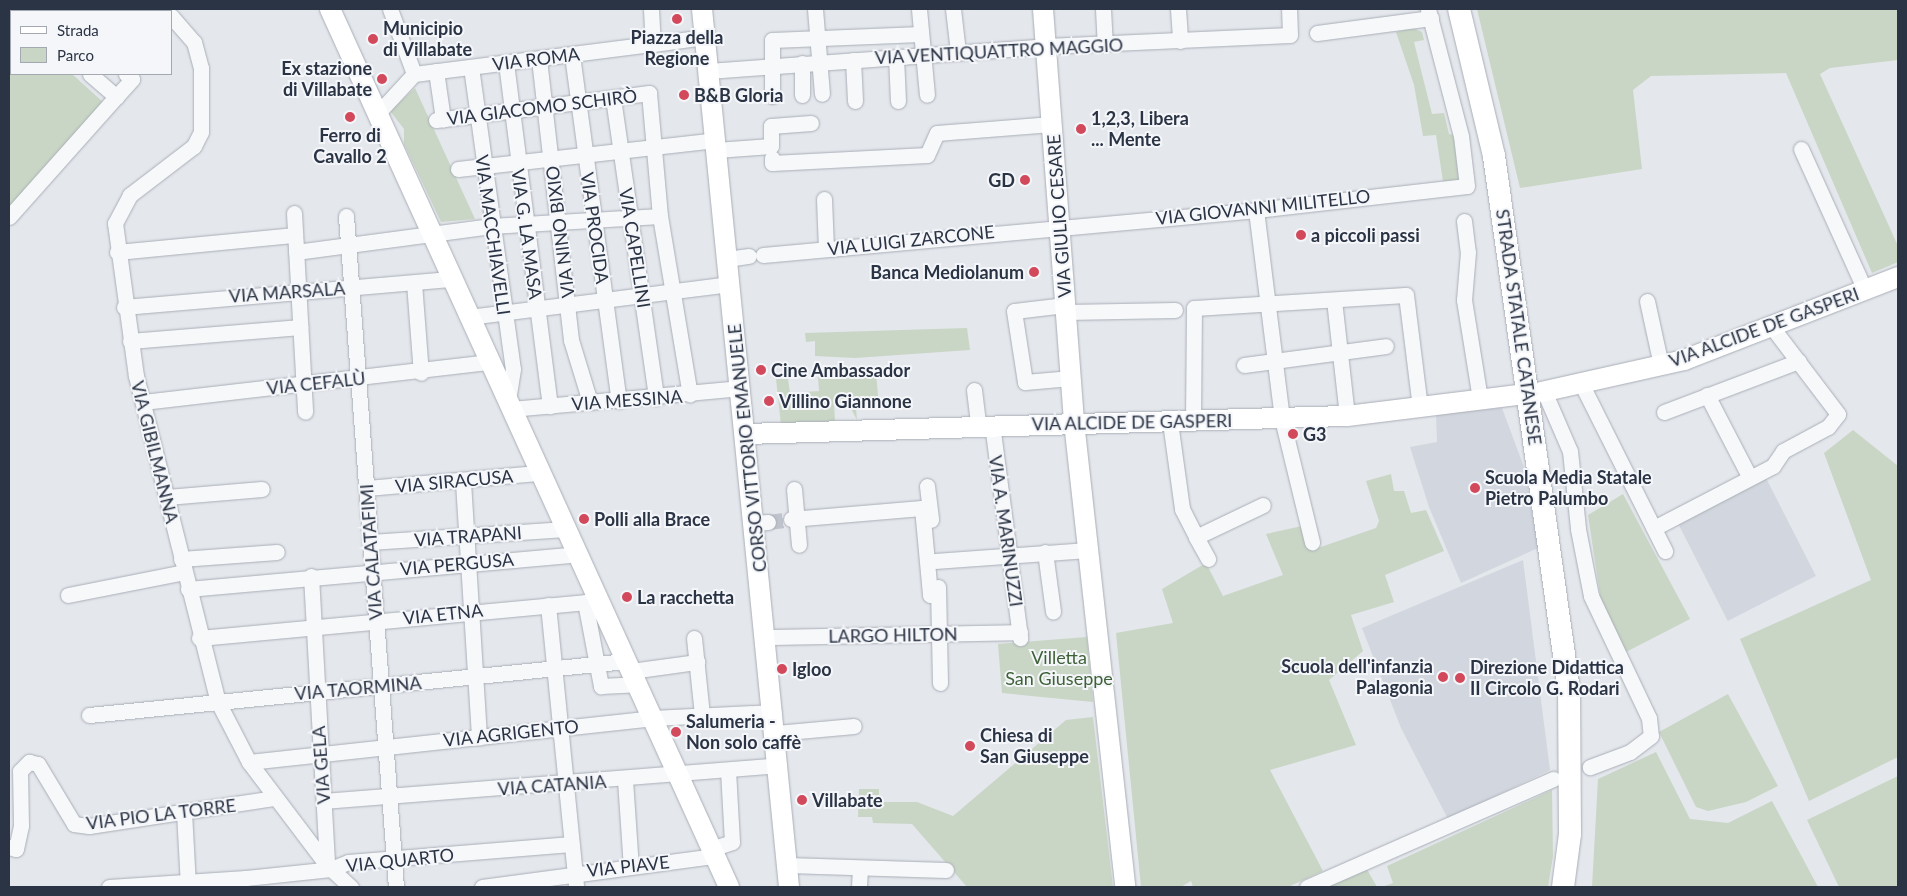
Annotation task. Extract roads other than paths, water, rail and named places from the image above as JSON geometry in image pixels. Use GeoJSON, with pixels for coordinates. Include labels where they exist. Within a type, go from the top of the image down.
{"type":"FeatureCollection","features":[{"type":"Feature","properties":{"kind":"main road","name":"STRADA STATALE CATANESE"},"geometry":{"type":"LineString","coordinates":[[1458,9],[1494,156],[1569,690],[1570,834],[1563,887]]}},
{"type":"Feature","properties":{"kind":"street"},"geometry":{"type":"LineString","coordinates":[[330,9],[450,279],[566,529],[577,554],[592,601],[631,672],[729,887]]}},
{"type":"Feature","properties":{"kind":"street"},"geometry":{"type":"LineString","coordinates":[[377,114],[414,74],[390,9]]}},
{"type":"Feature","properties":{"kind":"street"},"geometry":{"type":"LineString","coordinates":[[651,9],[653,44],[705,37]]}},
{"type":"Feature","properties":{"kind":"street","name":"CORSO VITTORIO EMANUELE"},"geometry":{"type":"LineString","coordinates":[[702,9],[746,434],[762,522],[774,712],[792,880]]}},
{"type":"Feature","properties":{"kind":"street"},"geometry":{"type":"LineString","coordinates":[[815,9],[822,94]]}},
{"type":"Feature","properties":{"kind":"street"},"geometry":{"type":"LineString","coordinates":[[919,9],[927,95]]}},
{"type":"Feature","properties":{"kind":"street"},"geometry":{"type":"LineString","coordinates":[[954,9],[958,52]]}},
{"type":"Feature","properties":{"kind":"street","name":"VIA GIULIO CESARE"},"geometry":{"type":"LineString","coordinates":[[1043,9],[1074,422],[1125,887]]}},
{"type":"Feature","properties":{"kind":"street"},"geometry":{"type":"LineString","coordinates":[[1103,9],[1105,44]]}},
{"type":"Feature","properties":{"kind":"street"},"geometry":{"type":"LineString","coordinates":[[1178,9],[1180,41]]}},
{"type":"Feature","properties":{"kind":"street","name":"VIA VENTIQUATTRO MAGGIO"},"geometry":{"type":"LineString","coordinates":[[708,71],[820,61],[1046,46],[1290,35],[1289,9]]}},
{"type":"Feature","properties":{"kind":"street"},"geometry":{"type":"LineString","coordinates":[[1316,34],[1430,13]]}},
{"type":"Feature","properties":{"kind":"street","name":"VIA GIOVANNI MILITELLO"},"geometry":{"type":"LineString","coordinates":[[1059,226],[1256,210],[1467,186],[1461,136],[1430,13]]}},
{"type":"Feature","properties":{"kind":"street","name":"VIA GIBILMANNA"},"geometry":{"type":"LineString","coordinates":[[172,17],[194,42],[201,68],[201,132],[194,146],[130,195],[120,208],[115,223],[124,307],[142,402],[167,497],[199,638],[218,702],[248,762],[329,867],[351,887]]}},
{"type":"Feature","properties":{"kind":"street"},"geometry":{"type":"LineString","coordinates":[[772,96],[772,40],[922,34]]}},
{"type":"Feature","properties":{"kind":"street","name":"VIA ROMA"},"geometry":{"type":"LineString","coordinates":[[414,74],[653,44]]}},
{"type":"Feature","properties":{"kind":"street","name":"VIA PROCIDA"},"geometry":{"type":"LineString","coordinates":[[572,55],[592,220],[619,401]]}},
{"type":"Feature","properties":{"kind":"street"},"geometry":{"type":"LineString","coordinates":[[896,57],[898,100]]}},
{"type":"Feature","properties":{"kind":"street","name":"VIA NINO BIXIO"},"geometry":{"type":"LineString","coordinates":[[539,59],[571,340],[590,402]]}},
{"type":"Feature","properties":{"kind":"street"},"geometry":{"type":"LineString","coordinates":[[853,60],[855,101]]}},
{"type":"Feature","properties":{"kind":"street","name":"VIA G. LA MASA"},"geometry":{"type":"LineString","coordinates":[[506,63],[516,161],[550,406]]}},
{"type":"Feature","properties":{"kind":"street"},"geometry":{"type":"LineString","coordinates":[[802,63],[802,95]]}},
{"type":"Feature","properties":{"kind":"street","name":"VIA MACCHIAVELLI"},"geometry":{"type":"LineString","coordinates":[[470,67],[491,226],[514,370],[510,406]]}},
{"type":"Feature","properties":{"kind":"street","name":"VIA GIACOMO SCHIRÒ"},"geometry":{"type":"LineString","coordinates":[[436,71],[439,119],[578,100],[649,93],[654,146]]}},
{"type":"Feature","properties":{"kind":"street"},"geometry":{"type":"LineString","coordinates":[[91,75],[116,97]]}},
{"type":"Feature","properties":{"kind":"street"},"geometry":{"type":"LineString","coordinates":[[9,217],[132,79],[127,75]]}},
{"type":"Feature","properties":{"kind":"street","name":"VIA CAPELLINI"},"geometry":{"type":"LineString","coordinates":[[613,98],[656,398]]}},
{"type":"Feature","properties":{"kind":"street"},"geometry":{"type":"LineString","coordinates":[[772,154],[771,126],[810,123]]}},
{"type":"Feature","properties":{"kind":"street"},"geometry":{"type":"LineString","coordinates":[[458,168],[654,146],[716,145],[772,154],[927,155],[937,133],[1052,124]]}},
{"type":"Feature","properties":{"kind":"street"},"geometry":{"type":"LineString","coordinates":[[654,146],[660,216],[675,290],[690,395]]}},
{"type":"Feature","properties":{"kind":"street"},"geometry":{"type":"LineString","coordinates":[[1801,149],[1865,290]]}},
{"type":"Feature","properties":{"kind":"street"},"geometry":{"type":"LineString","coordinates":[[824,199],[826,249]]}},
{"type":"Feature","properties":{"kind":"street"},"geometry":{"type":"LineString","coordinates":[[1256,210],[1282,420],[1312,542]]}},
{"type":"Feature","properties":{"kind":"street"},"geometry":{"type":"LineString","coordinates":[[294,213],[305,412]]}},
{"type":"Feature","properties":{"kind":"street","name":"VIA CALATAFIMI"},"geometry":{"type":"LineString","coordinates":[[346,216],[353,288],[372,572],[383,687],[396,887]]}},
{"type":"Feature","properties":{"kind":"street"},"geometry":{"type":"LineString","coordinates":[[296,252],[432,237],[491,226],[660,216]]}},
{"type":"Feature","properties":{"kind":"street"},"geometry":{"type":"LineString","coordinates":[[1464,221],[1468,252],[1464,300],[1480,399]]}},
{"type":"Feature","properties":{"kind":"street","name":"VIA LUIGI ZARCONE"},"geometry":{"type":"LineString","coordinates":[[727,259],[1059,226]]}},
{"type":"Feature","properties":{"kind":"street"},"geometry":{"type":"LineString","coordinates":[[117,252],[295,235]]}},
{"type":"Feature","properties":{"kind":"street","name":"VIA ALCIDE DE GASPERI"},"geometry":{"type":"LineString","coordinates":[[1542,392],[1661,365],[1772,327],[1898,277]]}},
{"type":"Feature","properties":{"kind":"street","name":"VIA MARSALA"},"geometry":{"type":"LineString","coordinates":[[124,307],[298,290],[353,288],[450,279]]}},
{"type":"Feature","properties":{"kind":"street"},"geometry":{"type":"LineString","coordinates":[[414,282],[421,373]]}},
{"type":"Feature","properties":{"kind":"street"},"geometry":{"type":"LineString","coordinates":[[469,317],[730,284]]}},
{"type":"Feature","properties":{"kind":"street"},"geometry":{"type":"LineString","coordinates":[[1193,422],[1194,308],[1268,305],[1406,294],[1420,406]]}},
{"type":"Feature","properties":{"kind":"street"},"geometry":{"type":"LineString","coordinates":[[1334,300],[1347,416]]}},
{"type":"Feature","properties":{"kind":"street"},"geometry":{"type":"LineString","coordinates":[[1647,301],[1661,365]]}},
{"type":"Feature","properties":{"kind":"street"},"geometry":{"type":"LineString","coordinates":[[1071,378],[1025,382],[1014,311],[1066,308],[1175,310]]}},
{"type":"Feature","properties":{"kind":"street"},"geometry":{"type":"LineString","coordinates":[[130,341],[300,327]]}},
{"type":"Feature","properties":{"kind":"street"},"geometry":{"type":"LineString","coordinates":[[1654,528],[1772,466],[1783,451],[1828,427],[1838,414],[1772,327]]}},
{"type":"Feature","properties":{"kind":"street"},"geometry":{"type":"LineString","coordinates":[[1244,365],[1386,346]]}},
{"type":"Feature","properties":{"kind":"street"},"geometry":{"type":"LineString","coordinates":[[1664,412],[1799,361]]}},
{"type":"Feature","properties":{"kind":"street","name":"VIA CEFALÙ"},"geometry":{"type":"LineString","coordinates":[[142,402],[304,383],[421,373],[490,362]]}},
{"type":"Feature","properties":{"kind":"street"},"geometry":{"type":"LineString","coordinates":[[1581,383],[1665,551]]}},
{"type":"Feature","properties":{"kind":"street","name":"VIA MESSINA"},"geometry":{"type":"LineString","coordinates":[[510,406],[550,406],[619,401],[690,395],[741,388]]}},
{"type":"Feature","properties":{"kind":"street","name":"VIA A. MARINUZZI"},"geometry":{"type":"LineString","coordinates":[[974,390],[985,424],[1011,554],[1020,635]]}},
{"type":"Feature","properties":{"kind":"street"},"geometry":{"type":"LineString","coordinates":[[1542,392],[1570,451],[1591,596],[1649,718],[1651,736],[1630,752],[1590,767]]}},
{"type":"Feature","properties":{"kind":"street","name":"VIA ALCIDE DE GASPERI"},"geometry":{"type":"LineString","coordinates":[[746,434],[985,424],[1282,420],[1347,416],[1517,395]]}},
{"type":"Feature","properties":{"kind":"street"},"geometry":{"type":"LineString","coordinates":[[1707,395],[1750,478]]}},
{"type":"Feature","properties":{"kind":"street"},"geometry":{"type":"LineString","coordinates":[[1170,422],[1182,509],[1208,559]]}},
{"type":"Feature","properties":{"kind":"street","name":"VIA SIRACUSA"},"geometry":{"type":"LineString","coordinates":[[367,488],[463,482],[540,473]]}},
{"type":"Feature","properties":{"kind":"street"},"geometry":{"type":"LineString","coordinates":[[463,482],[478,737]]}},
{"type":"Feature","properties":{"kind":"street"},"geometry":{"type":"LineString","coordinates":[[927,486],[941,634],[940,683]]}},
{"type":"Feature","properties":{"kind":"street"},"geometry":{"type":"LineString","coordinates":[[167,497],[262,489]]}},
{"type":"Feature","properties":{"kind":"street"},"geometry":{"type":"LineString","coordinates":[[794,489],[794,519],[799,545]]}},
{"type":"Feature","properties":{"kind":"street"},"geometry":{"type":"LineString","coordinates":[[1196,537],[1263,505]]}},
{"type":"Feature","properties":{"kind":"street"},"geometry":{"type":"LineString","coordinates":[[794,519],[922,508],[930,595],[938,595]]}},
{"type":"Feature","properties":{"kind":"street","name":"VIA TRAPANI"},"geometry":{"type":"LineString","coordinates":[[370,542],[566,529]]}},
{"type":"Feature","properties":{"kind":"street"},"geometry":{"type":"LineString","coordinates":[[935,561],[1011,554],[1088,550]]}},
{"type":"Feature","properties":{"kind":"street"},"geometry":{"type":"LineString","coordinates":[[68,596],[183,566],[277,552]]}},
{"type":"Feature","properties":{"kind":"street"},"geometry":{"type":"LineString","coordinates":[[1045,552],[1053,611]]}},
{"type":"Feature","properties":{"kind":"street","name":"VIA PERGUSA"},"geometry":{"type":"LineString","coordinates":[[188,589],[311,576],[577,554]]}},
{"type":"Feature","properties":{"kind":"street","name":"VIA GELA"},"geometry":{"type":"LineString","coordinates":[[311,576],[312,625],[329,867]]}},
{"type":"Feature","properties":{"kind":"street"},"geometry":{"type":"LineString","coordinates":[[592,601],[597,664],[601,686],[631,672],[697,662]]}},
{"type":"Feature","properties":{"kind":"street","name":"VIA ETNA"},"geometry":{"type":"LineString","coordinates":[[199,638],[312,625],[592,601]]}},
{"type":"Feature","properties":{"kind":"street"},"geometry":{"type":"LineString","coordinates":[[548,605],[575,880]]}},
{"type":"Feature","properties":{"kind":"street","name":"LARGO HILTON"},"geometry":{"type":"LineString","coordinates":[[768,637],[941,634],[1020,635]]}},
{"type":"Feature","properties":{"kind":"street"},"geometry":{"type":"LineString","coordinates":[[694,638],[702,716]]}},
{"type":"Feature","properties":{"kind":"street","name":"VIA TAORMINA"},"geometry":{"type":"LineString","coordinates":[[90,715],[218,702],[317,689],[383,687],[597,664],[631,672]]}},
{"type":"Feature","properties":{"kind":"street","name":"VIA AGRIGENTO"},"geometry":{"type":"LineString","coordinates":[[248,762],[652,718],[774,712]]}},
{"type":"Feature","properties":{"kind":"street"},"geometry":{"type":"LineString","coordinates":[[776,733],[854,726]]}},
{"type":"Feature","properties":{"kind":"street","name":"VIA PIO LA TORRE"},"geometry":{"type":"LineString","coordinates":[[9,847],[16,849],[22,826],[20,771],[29,762],[38,764],[74,824],[90,826],[275,798]]}},
{"type":"Feature","properties":{"kind":"street","name":"VIA CATANIA"},"geometry":{"type":"LineString","coordinates":[[324,801],[625,780],[779,765]]}},
{"type":"Feature","properties":{"kind":"street","name":"VIA PIAVE"},"geometry":{"type":"LineString","coordinates":[[482,887],[575,880],[713,852],[732,842],[728,770]]}},
{"type":"Feature","properties":{"kind":"street"},"geometry":{"type":"LineString","coordinates":[[625,780],[632,867]]}},
{"type":"Feature","properties":{"kind":"street"},"geometry":{"type":"LineString","coordinates":[[1307,887],[1360,862],[1392,854],[1553,780]]}},
{"type":"Feature","properties":{"kind":"street"},"geometry":{"type":"LineString","coordinates":[[184,812],[187,885]]}},
{"type":"Feature","properties":{"kind":"street","name":"VIA QUARTO"},"geometry":{"type":"LineString","coordinates":[[109,887],[187,885],[329,867],[348,862],[571,844]]}},
{"type":"Feature","properties":{"kind":"street"},"geometry":{"type":"LineString","coordinates":[[859,887],[860,868]]}},
{"type":"Feature","properties":{"kind":"street"},"geometry":{"type":"LineString","coordinates":[[792,880],[860,868],[946,870]]}},
{"type":"Feature","properties":{"kind":"tunnel"},"geometry":{"type":"LineString","coordinates":[[768,522],[791,519]]}},
{"type":"Feature","properties":{"kind":"place","name":"Piazza della Regione"},"geometry":{"type":"Point","coordinates":[677,19]}},
{"type":"Feature","properties":{"kind":"place","name":"Municipio di Villabate"},"geometry":{"type":"Point","coordinates":[373,39]}},
{"type":"Feature","properties":{"kind":"place","name":"Ex stazione di Villabate"},"geometry":{"type":"Point","coordinates":[382,79]}},
{"type":"Feature","properties":{"kind":"place","name":"B&B Gloria"},"geometry":{"type":"Point","coordinates":[684,95]}},
{"type":"Feature","properties":{"kind":"place","name":"Ferro di Cavallo 2"},"geometry":{"type":"Point","coordinates":[350,117]}},
{"type":"Feature","properties":{"kind":"place","name":"1,2,3, Libera ... Mente"},"geometry":{"type":"Point","coordinates":[1081,129]}},
{"type":"Feature","properties":{"kind":"place","name":"GD"},"geometry":{"type":"Point","coordinates":[1025,180]}},
{"type":"Feature","properties":{"kind":"place","name":"a piccoli passi"},"geometry":{"type":"Point","coordinates":[1301,235]}},
{"type":"Feature","properties":{"kind":"place","name":"Banca Mediolanum"},"geometry":{"type":"Point","coordinates":[1034,272]}},
{"type":"Feature","properties":{"kind":"place","name":"Cine Ambassador"},"geometry":{"type":"Point","coordinates":[761,370]}},
{"type":"Feature","properties":{"kind":"place","name":"Villino Giannone"},"geometry":{"type":"Point","coordinates":[769,401]}},
{"type":"Feature","properties":{"kind":"place","name":"G3"},"geometry":{"type":"Point","coordinates":[1293,434]}},
{"type":"Feature","properties":{"kind":"place","name":"Scuola Media Statale Pietro Palumbo"},"geometry":{"type":"Point","coordinates":[1475,488]}},
{"type":"Feature","properties":{"kind":"place","name":"Polli alla Brace"},"geometry":{"type":"Point","coordinates":[584,519]}},
{"type":"Feature","properties":{"kind":"place","name":"La racchetta"},"geometry":{"type":"Point","coordinates":[627,597]}},
{"type":"Feature","properties":{"kind":"place","name":"Igloo"},"geometry":{"type":"Point","coordinates":[782,669]}},
{"type":"Feature","properties":{"kind":"place","name":"Scuola dell'infanzia Palagonia"},"geometry":{"type":"Point","coordinates":[1443,677]}},
{"type":"Feature","properties":{"kind":"place","name":"Direzione Didattica II Circolo G. Rodari"},"geometry":{"type":"Point","coordinates":[1460,678]}},
{"type":"Feature","properties":{"kind":"place","name":"Salumeria - Non solo caffè"},"geometry":{"type":"Point","coordinates":[676,732]}},
{"type":"Feature","properties":{"kind":"place","name":"Chiesa di San Giuseppe"},"geometry":{"type":"Point","coordinates":[970,746]}},
{"type":"Feature","properties":{"kind":"place","name":"Villabate"},"geometry":{"type":"Point","coordinates":[802,800]}},
{"type":"Feature","properties":{"kind":"park label","name":"Villetta San Giuseppe"},"geometry":{"type":"Point","coordinates":[1059,668]}}]}
